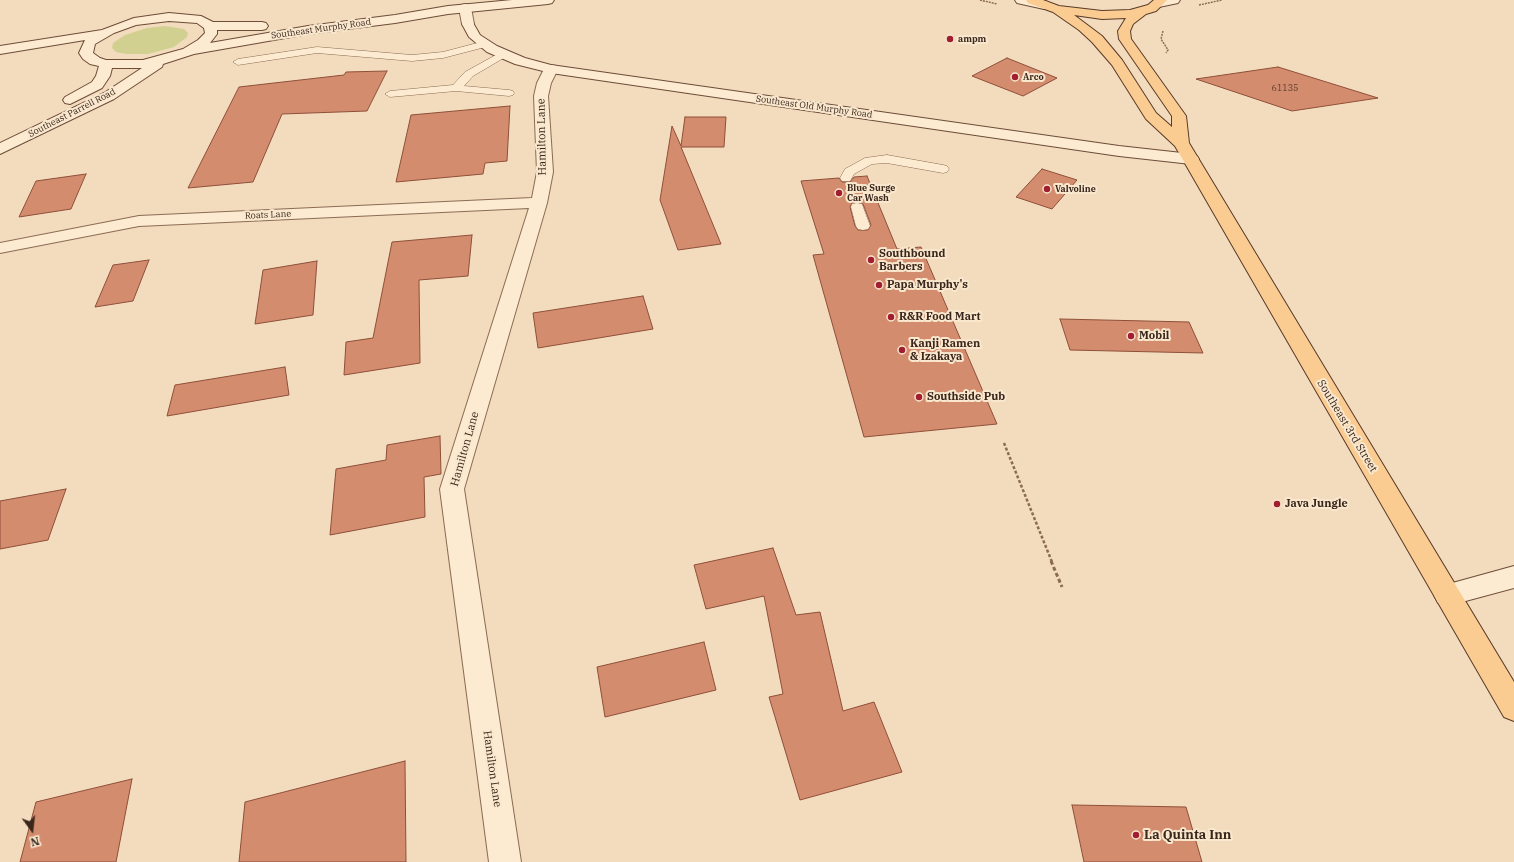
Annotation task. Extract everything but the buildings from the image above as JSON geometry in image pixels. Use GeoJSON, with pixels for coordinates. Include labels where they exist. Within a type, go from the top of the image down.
{"type":"FeatureCollection","features":[{"type":"Feature","properties":{"kind":"main road"},"geometry":{"type":"LineString","coordinates":[[1032,0],[1050,7],[1102,15],[1130,14],[1142,11],[1160,2]]}},
{"type":"Feature","properties":{"kind":"main road","name":"Southeast 3rd Street"},"geometry":{"type":"LineString","coordinates":[[1050,7],[1097,39],[1117,63],[1151,116],[1181,143],[1514,708]]}},
{"type":"Feature","properties":{"kind":"main road","name":"Southeast 3rd Street"},"geometry":{"type":"LineString","coordinates":[[1142,11],[1128,22],[1124,35],[1127,44],[1179,116],[1181,143]]}},
{"type":"Feature","properties":{"kind":"street","name":"Southeast Murphy Road"},"geometry":{"type":"LineString","coordinates":[[193,50],[285,33],[394,19],[448,10],[548,0]]}},
{"type":"Feature","properties":{"kind":"street"},"geometry":{"type":"LineString","coordinates":[[1021,0],[1050,7]]}},
{"type":"Feature","properties":{"kind":"street"},"geometry":{"type":"LineString","coordinates":[[1160,2],[1174,0]]}},
{"type":"Feature","properties":{"kind":"street"},"geometry":{"type":"LineString","coordinates":[[187,5],[190,18]]}},
{"type":"Feature","properties":{"kind":"street"},"geometry":{"type":"LineString","coordinates":[[134,22],[154,8]]}},
{"type":"Feature","properties":{"kind":"street","name":"Southeast Old Murphy Road"},"geometry":{"type":"LineString","coordinates":[[465,8],[468,24],[475,37],[503,54],[520,61],[550,69],[1191,159]]}},
{"type":"Feature","properties":{"kind":"street","name":"Southeast Murphy Road"},"geometry":{"type":"LineString","coordinates":[[210,26],[255,26],[392,12],[448,10]]}},
{"type":"Feature","properties":{"kind":"street"},"geometry":{"type":"LineString","coordinates":[[0,50],[105,32],[134,22],[161,18],[190,18],[201,20],[210,26],[212,31],[210,37],[193,50],[162,60],[136,64],[106,64],[95,61],[88,56],[72,55]]}},
{"type":"Feature","properties":{"kind":"street"},"geometry":{"type":"LineString","coordinates":[[88,56],[86,53],[88,46],[105,32]]}},
{"type":"Feature","properties":{"kind":"street"},"geometry":{"type":"LineString","coordinates":[[0,57],[51,55]]}},
{"type":"Feature","properties":{"kind":"street","name":"Southeast Parrell Road"},"geometry":{"type":"LineString","coordinates":[[0,149],[109,96],[162,60]]}},
{"type":"Feature","properties":{"kind":"street","name":"Southeast Parrell Road"},"geometry":{"type":"LineString","coordinates":[[0,137],[89,90],[102,78],[106,64]]}},
{"type":"Feature","properties":{"kind":"street","name":"Hamilton Lane"},"geometry":{"type":"LineString","coordinates":[[505,862],[452,489],[539,203],[545,172],[541,96],[544,83],[550,69]]}},
{"type":"Feature","properties":{"kind":"street","name":"Roats Lane"},"geometry":{"type":"LineString","coordinates":[[0,248],[139,221],[539,203]]}},
{"type":"Feature","properties":{"kind":"street"},"geometry":{"type":"LineString","coordinates":[[1447,595],[1514,577]]}},
{"type":"Feature","properties":{"kind":"lane"},"geometry":{"type":"LineString","coordinates":[[238,62],[317,50],[412,58],[443,55],[485,44]]}},
{"type":"Feature","properties":{"kind":"lane"},"geometry":{"type":"LineString","coordinates":[[456,88],[469,74],[503,54]]}},
{"type":"Feature","properties":{"kind":"lane"},"geometry":{"type":"LineString","coordinates":[[390,94],[456,88],[509,93]]}},
{"type":"Feature","properties":{"kind":"lane"},"geometry":{"type":"LineString","coordinates":[[846,178],[849,172],[869,161],[887,159],[943,169]]}},
{"type":"Feature","properties":{"kind":"lane"},"geometry":{"type":"LineString","coordinates":[[857,207],[863,226]]}},
{"type":"Feature","properties":{"kind":"path"},"geometry":{"type":"LineString","coordinates":[[1004,443],[1062,587]]}},
{"type":"Feature","properties":{"kind":"shaded area"},"geometry":{"type":"Polygon","coordinates":[[[165,26],[184,29],[188,33],[187,37],[174,47],[148,54],[126,54],[116,52],[112,48],[113,43],[125,35],[147,28],[165,26]]]}},
{"type":"Feature","properties":{"kind":"place","name":"ampm"},"geometry":{"type":"Point","coordinates":[950,39]}},
{"type":"Feature","properties":{"kind":"place","name":"Arco"},"geometry":{"type":"Point","coordinates":[1015,77]}},
{"type":"Feature","properties":{"kind":"place","name":"Valvoline"},"geometry":{"type":"Point","coordinates":[1047,189]}},
{"type":"Feature","properties":{"kind":"place","name":"Blue Surge Car Wash"},"geometry":{"type":"Point","coordinates":[839,193]}},
{"type":"Feature","properties":{"kind":"place","name":"Southbound Barbers"},"geometry":{"type":"Point","coordinates":[871,260]}},
{"type":"Feature","properties":{"kind":"place","name":"Papa Murphy's"},"geometry":{"type":"Point","coordinates":[879,285]}},
{"type":"Feature","properties":{"kind":"place","name":"R&R Food Mart"},"geometry":{"type":"Point","coordinates":[891,317]}},
{"type":"Feature","properties":{"kind":"place","name":"Mobil"},"geometry":{"type":"Point","coordinates":[1131,336]}},
{"type":"Feature","properties":{"kind":"place","name":"Kanji Ramen & Izakaya"},"geometry":{"type":"Point","coordinates":[902,350]}},
{"type":"Feature","properties":{"kind":"place","name":"Southside Pub"},"geometry":{"type":"Point","coordinates":[919,397]}},
{"type":"Feature","properties":{"kind":"place","name":"Java Jungle"},"geometry":{"type":"Point","coordinates":[1277,504]}},
{"type":"Feature","properties":{"kind":"place","name":"La Quinta Inn"},"geometry":{"type":"Point","coordinates":[1136,835]}}]}
